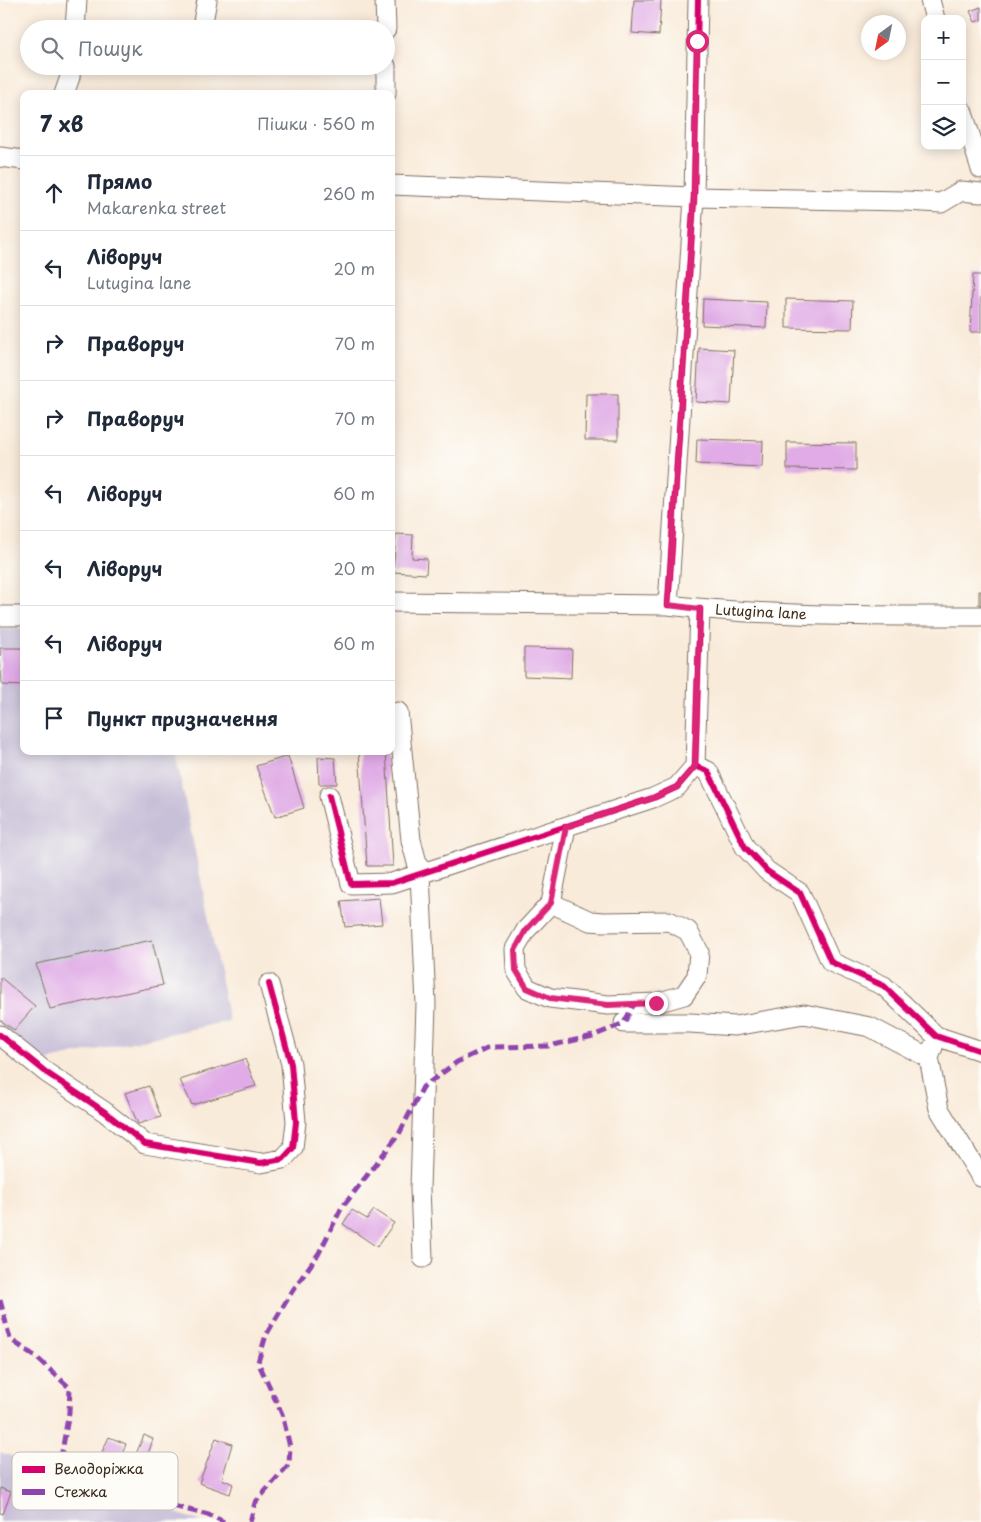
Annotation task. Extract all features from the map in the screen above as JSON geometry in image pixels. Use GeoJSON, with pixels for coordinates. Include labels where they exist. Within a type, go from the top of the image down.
{"type":"FeatureCollection","features":[{"type":"Feature","properties":{"kind":"street"},"geometry":{"type":"LineString","coordinates":[[76,20],[77,0]]}},
{"type":"Feature","properties":{"kind":"street"},"geometry":{"type":"LineString","coordinates":[[203,20],[207,0]]}},
{"type":"Feature","properties":{"kind":"street"},"geometry":{"type":"LineString","coordinates":[[385,0],[386,20]]}},
{"type":"Feature","properties":{"kind":"street"},"geometry":{"type":"LineString","coordinates":[[668,605],[694,197],[698,0]]}},
{"type":"Feature","properties":{"kind":"street"},"geometry":{"type":"LineString","coordinates":[[930,0],[934,15]]}},
{"type":"Feature","properties":{"kind":"street"},"geometry":{"type":"LineString","coordinates":[[65,90],[70,75]]}},
{"type":"Feature","properties":{"kind":"street"},"geometry":{"type":"LineString","coordinates":[[386,75],[386,90]]}},
{"type":"Feature","properties":{"kind":"street"},"geometry":{"type":"LineString","coordinates":[[966,122],[981,169]]}},
{"type":"Feature","properties":{"kind":"street"},"geometry":{"type":"LineString","coordinates":[[0,157],[20,160]]}},
{"type":"Feature","properties":{"kind":"street"},"geometry":{"type":"LineString","coordinates":[[395,185],[694,197],[906,201],[942,204],[961,191],[981,193]]}},
{"type":"Feature","properties":{"kind":"street","name":"Lutugina lane"},"geometry":{"type":"LineString","coordinates":[[395,602],[668,605],[700,609],[846,616],[981,616]]}},
{"type":"Feature","properties":{"kind":"street"},"geometry":{"type":"LineString","coordinates":[[329,796],[352,884],[392,883],[661,795],[677,787],[695,766],[700,609]]}},
{"type":"Feature","properties":{"kind":"street"},"geometry":{"type":"LineString","coordinates":[[0,616],[20,616]]}},
{"type":"Feature","properties":{"kind":"street"},"geometry":{"type":"LineString","coordinates":[[398,712],[411,840],[420,874],[426,1004],[420,1189],[423,1258]]}},
{"type":"Feature","properties":{"kind":"street"},"geometry":{"type":"LineString","coordinates":[[695,766],[708,771],[745,848],[766,871],[800,893],[831,962],[884,986],[936,1036],[981,1051]]}},
{"type":"Feature","properties":{"kind":"street"},"geometry":{"type":"LineString","coordinates":[[551,903],[590,921],[669,921],[688,931],[700,952],[697,976],[684,994],[656,1003],[598,1004],[550,998],[527,988],[516,970],[515,950],[526,930],[551,903],[566,827]]}},
{"type":"Feature","properties":{"kind":"street"},"geometry":{"type":"LineString","coordinates":[[0,1035],[47,1073],[105,1112],[145,1144],[261,1163],[283,1159],[293,1148],[296,1122],[291,1064],[269,984]]}},
{"type":"Feature","properties":{"kind":"street"},"geometry":{"type":"LineString","coordinates":[[624,1024],[690,1023],[735,1026],[804,1014],[870,1027],[929,1058]]}},
{"type":"Feature","properties":{"kind":"street"},"geometry":{"type":"LineString","coordinates":[[936,1036],[929,1058],[939,1109],[981,1177]]}},
{"type":"Feature","properties":{"kind":"shaded area"},"geometry":{"type":"Polygon","coordinates":[[[0,629],[20,629],[20,755],[176,755],[229,1021],[40,1062],[0,1028],[0,629]]]}},
{"type":"Feature","properties":{"kind":"shaded area"},"geometry":{"type":"Polygon","coordinates":[[[0,1452],[12,1456],[12,1510],[167,1510],[202,1522],[0,1522],[0,1452]]]}},
{"type":"Feature","properties":{"kind":"building"},"geometry":{"type":"Polygon","coordinates":[[[634,0],[661,0],[659,35],[632,33],[634,0]]]}},
{"type":"Feature","properties":{"kind":"building"},"geometry":{"type":"Polygon","coordinates":[[[981,7],[981,20],[975,22],[970,11],[981,7]]]}},
{"type":"Feature","properties":{"kind":"building"},"geometry":{"type":"Polygon","coordinates":[[[973,275],[981,275],[981,332],[970,332],[973,275]]]}},
{"type":"Feature","properties":{"kind":"building"},"geometry":{"type":"Polygon","coordinates":[[[703,299],[767,302],[766,328],[702,325],[703,299]]]}},
{"type":"Feature","properties":{"kind":"building"},"geometry":{"type":"Polygon","coordinates":[[[786,299],[853,301],[852,329],[786,328],[786,299]]]}},
{"type":"Feature","properties":{"kind":"building"},"geometry":{"type":"Polygon","coordinates":[[[699,348],[734,350],[731,404],[696,402],[699,348]]]}},
{"type":"Feature","properties":{"kind":"building"},"geometry":{"type":"Polygon","coordinates":[[[586,394],[618,394],[618,440],[585,440],[586,394]]]}},
{"type":"Feature","properties":{"kind":"building"},"geometry":{"type":"Polygon","coordinates":[[[697,439],[763,441],[762,467],[696,464],[697,439]]]}},
{"type":"Feature","properties":{"kind":"building"},"geometry":{"type":"Polygon","coordinates":[[[787,442],[856,443],[856,470],[787,469],[787,442]]]}},
{"type":"Feature","properties":{"kind":"building"},"geometry":{"type":"Polygon","coordinates":[[[396,534],[413,535],[412,558],[427,559],[426,574],[395,572],[396,534]]]}},
{"type":"Feature","properties":{"kind":"building"},"geometry":{"type":"Polygon","coordinates":[[[979,591],[981,591],[981,605],[979,605],[979,591]]]}},
{"type":"Feature","properties":{"kind":"building"},"geometry":{"type":"Polygon","coordinates":[[[0,648],[20,648],[20,686],[2,685],[0,648]]]}},
{"type":"Feature","properties":{"kind":"building"},"geometry":{"type":"Polygon","coordinates":[[[524,648],[572,649],[571,678],[524,676],[524,648]]]}},
{"type":"Feature","properties":{"kind":"building"},"geometry":{"type":"Polygon","coordinates":[[[359,755],[386,755],[393,866],[367,866],[359,755]]]}},
{"type":"Feature","properties":{"kind":"building"},"geometry":{"type":"Polygon","coordinates":[[[288,756],[304,808],[275,817],[256,766],[288,756]]]}},
{"type":"Feature","properties":{"kind":"building"},"geometry":{"type":"Polygon","coordinates":[[[318,757],[335,758],[337,784],[319,784],[318,757]]]}},
{"type":"Feature","properties":{"kind":"building"},"geometry":{"type":"Polygon","coordinates":[[[379,898],[382,924],[345,927],[341,901],[379,898]]]}},
{"type":"Feature","properties":{"kind":"building"},"geometry":{"type":"Polygon","coordinates":[[[152,940],[163,985],[50,1009],[36,964],[152,940]]]}},
{"type":"Feature","properties":{"kind":"building"},"geometry":{"type":"Polygon","coordinates":[[[0,977],[35,1006],[14,1030],[0,1020],[0,977]]]}},
{"type":"Feature","properties":{"kind":"building"},"geometry":{"type":"Polygon","coordinates":[[[245,1059],[256,1086],[192,1105],[180,1080],[245,1059]]]}},
{"type":"Feature","properties":{"kind":"building"},"geometry":{"type":"Polygon","coordinates":[[[149,1086],[161,1117],[138,1124],[125,1093],[149,1086]]]}},
{"type":"Feature","properties":{"kind":"building"},"geometry":{"type":"Polygon","coordinates":[[[352,1210],[367,1219],[374,1210],[394,1223],[377,1247],[343,1224],[352,1210]]]}},
{"type":"Feature","properties":{"kind":"building"},"geometry":{"type":"Polygon","coordinates":[[[144,1435],[153,1439],[149,1452],[137,1452],[144,1435]]]}},
{"type":"Feature","properties":{"kind":"building"},"geometry":{"type":"Polygon","coordinates":[[[109,1437],[126,1444],[123,1452],[102,1452],[109,1437]]]}},
{"type":"Feature","properties":{"kind":"building"},"geometry":{"type":"Polygon","coordinates":[[[216,1438],[232,1444],[222,1479],[233,1484],[230,1494],[199,1483],[216,1438]]]}},
{"type":"Feature","properties":{"kind":"building"},"geometry":{"type":"Polygon","coordinates":[[[0,1488],[11,1492],[3,1514],[0,1513],[0,1488]]]}},
{"type":"Feature","properties":{"kind":"marked path"},"geometry":{"type":"LineString","coordinates":[[250,1522],[255,1503],[289,1464],[290,1447],[282,1414],[258,1362],[266,1335],[293,1290],[319,1253],[341,1209],[399,1134],[423,1087],[457,1062],[489,1047],[549,1046],[593,1036],[624,1023],[634,1004]]}},
{"type":"Feature","properties":{"kind":"marked path"},"geometry":{"type":"LineString","coordinates":[[0,1300],[10,1339],[36,1357],[70,1388],[69,1412],[62,1452]]}},
{"type":"Feature","properties":{"kind":"marked path"},"geometry":{"type":"LineString","coordinates":[[178,1507],[212,1516],[224,1522]]}},
{"type":"Feature","properties":{"kind":"cycle path"},"geometry":{"type":"LineString","coordinates":[[668,605],[694,197],[698,0]]}},
{"type":"Feature","properties":{"kind":"cycle path"},"geometry":{"type":"LineString","coordinates":[[329,796],[351,884],[392,883],[653,798],[677,787],[695,766],[700,609]]}},
{"type":"Feature","properties":{"kind":"cycle path"},"geometry":{"type":"LineString","coordinates":[[695,766],[708,771],[745,847],[767,871],[800,893],[831,962],[884,986],[936,1036],[981,1051]]}},
{"type":"Feature","properties":{"kind":"cycle path"},"geometry":{"type":"LineString","coordinates":[[0,1035],[47,1073],[105,1112],[145,1144],[261,1163],[283,1159],[293,1148],[296,1122],[291,1064],[269,984]]}},
{"type":"Feature","properties":{"kind":"route"},"geometry":{"type":"LineString","coordinates":[[656,1003],[608,1005],[550,998],[527,988],[516,970],[515,950],[526,930],[551,903],[566,827],[653,798],[677,787],[695,766],[700,609],[668,605],[694,197],[697,41]]}}]}
